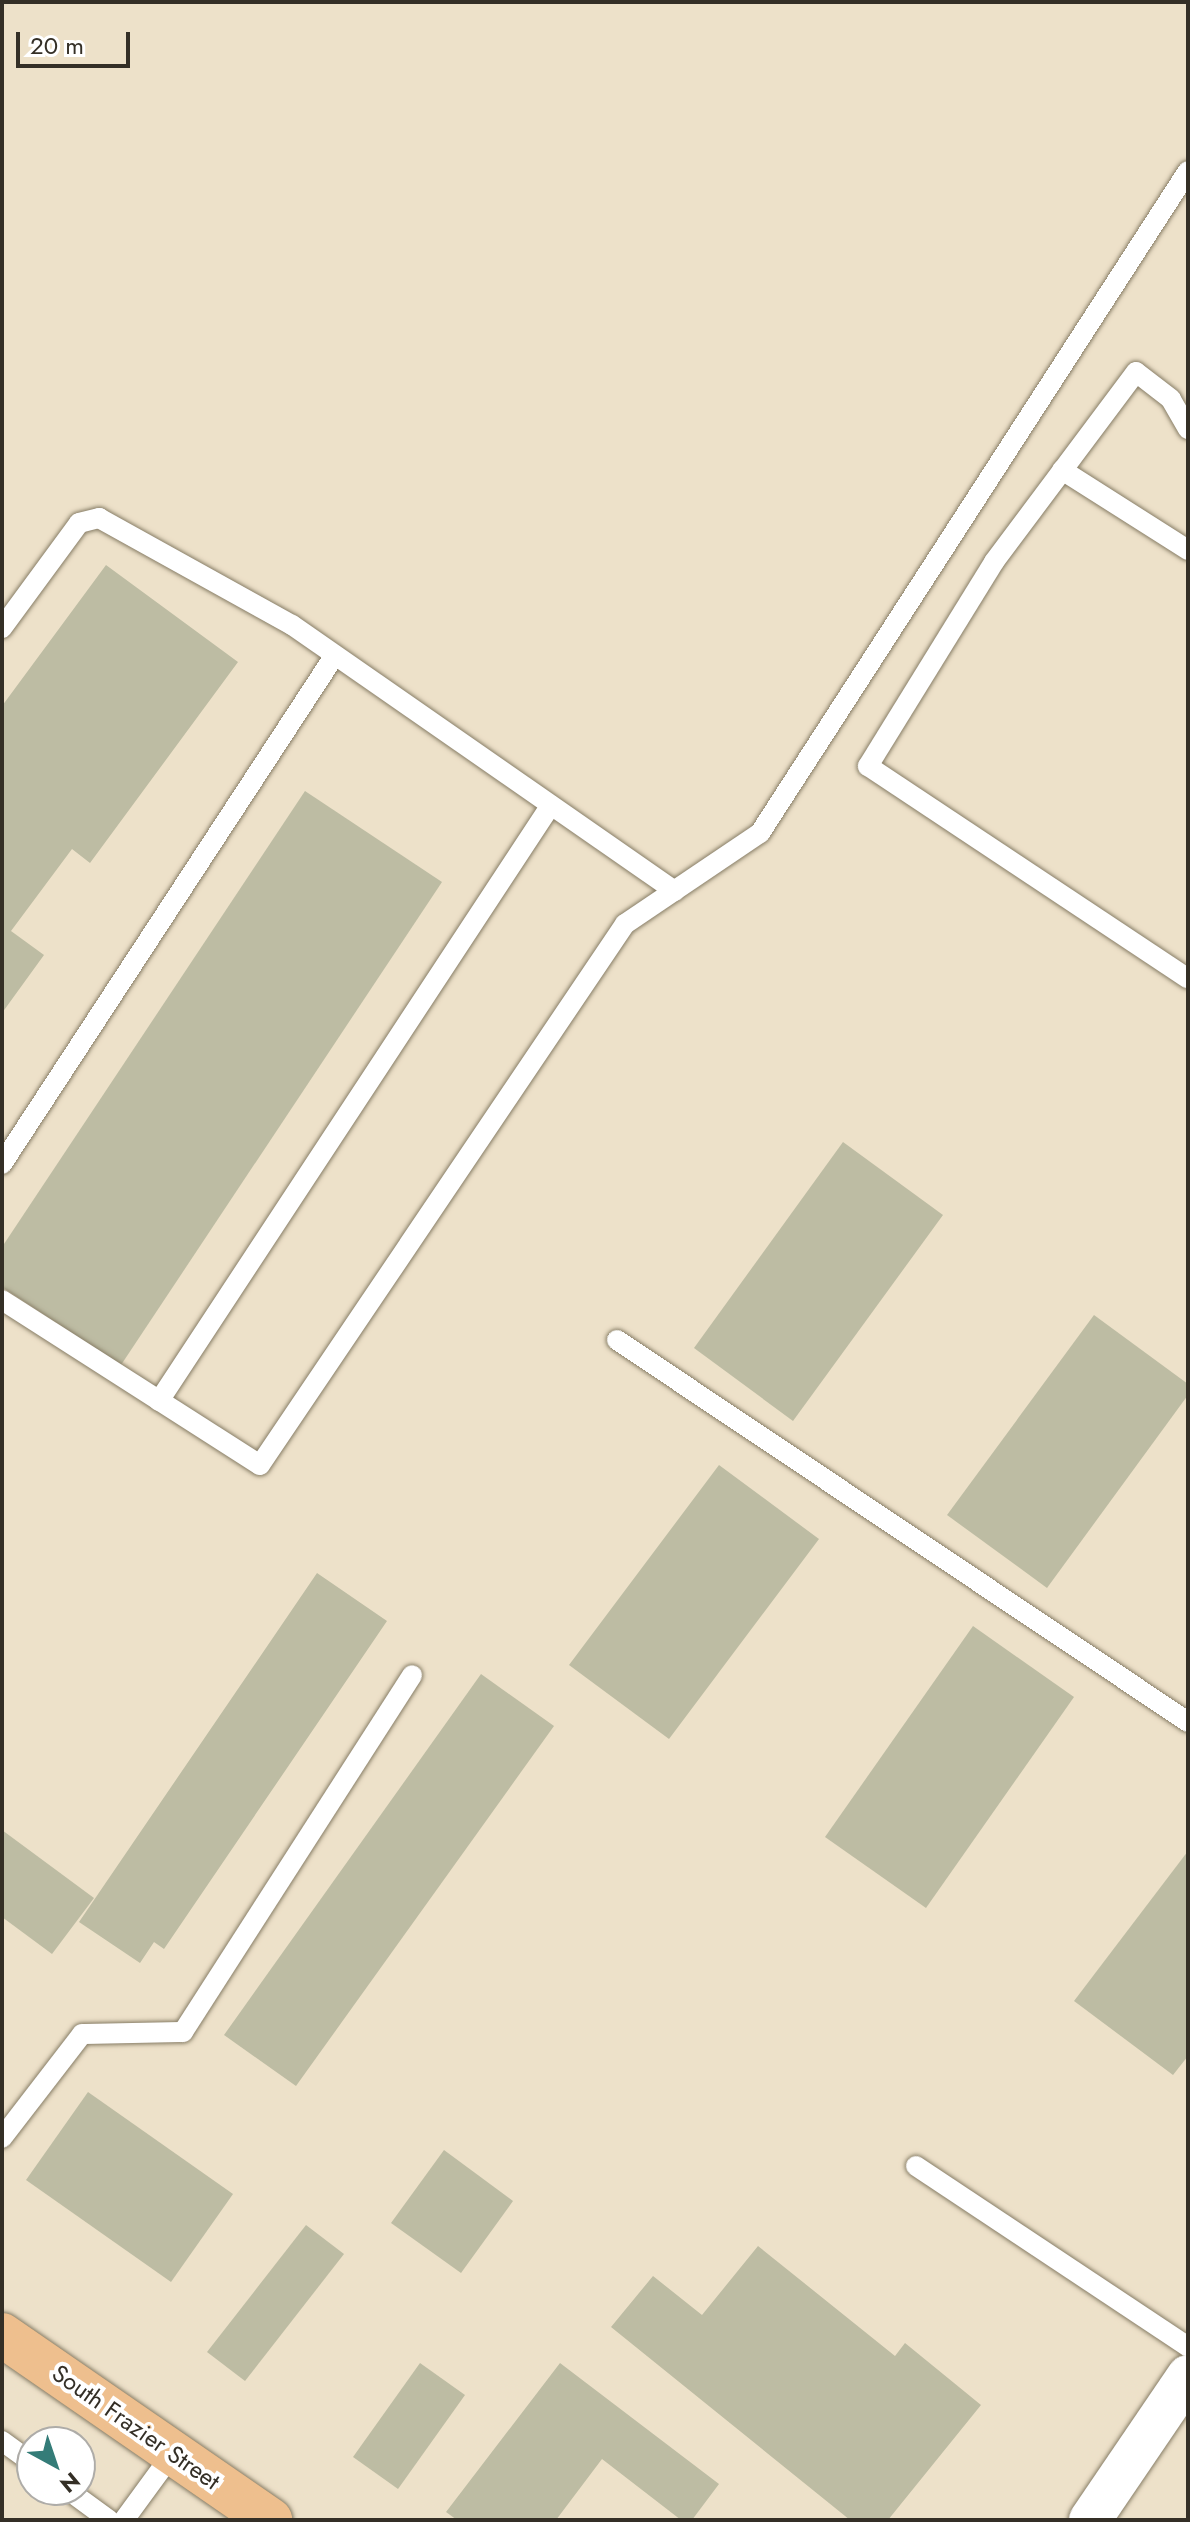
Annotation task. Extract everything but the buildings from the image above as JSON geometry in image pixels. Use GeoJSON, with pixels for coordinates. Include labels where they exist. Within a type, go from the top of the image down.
{"type":"FeatureCollection","features":[{"type":"Feature","properties":{"kind":"main road","name":"South Frazier Street"},"geometry":{"type":"LineString","coordinates":[[2,2335],[270,2520]]}},
{"type":"Feature","properties":{"kind":"street"},"geometry":{"type":"LineString","coordinates":[[1090,2520],[1188,2376]]}},
{"type":"Feature","properties":{"kind":"lane"},"geometry":{"type":"LineString","coordinates":[[2,1300],[260,1465],[625,924],[760,833],[1188,171]]}},
{"type":"Feature","properties":{"kind":"lane"},"geometry":{"type":"LineString","coordinates":[[1188,429],[1171,399],[1136,372],[994,562],[868,766],[1188,979]]}},
{"type":"Feature","properties":{"kind":"lane"},"geometry":{"type":"LineString","coordinates":[[1062,470],[1188,550]]}},
{"type":"Feature","properties":{"kind":"lane"},"geometry":{"type":"LineString","coordinates":[[2,628],[79,523],[99,518],[335,655],[675,891]]}},
{"type":"Feature","properties":{"kind":"lane"},"geometry":{"type":"LineString","coordinates":[[2,1164],[335,655]]}},
{"type":"Feature","properties":{"kind":"lane"},"geometry":{"type":"LineString","coordinates":[[159,1401],[551,805]]}},
{"type":"Feature","properties":{"kind":"lane"},"geometry":{"type":"LineString","coordinates":[[617,1340],[1188,1722]]}},
{"type":"Feature","properties":{"kind":"lane"},"geometry":{"type":"LineString","coordinates":[[2,2138],[82,2034],[183,2032],[412,1675]]}},
{"type":"Feature","properties":{"kind":"lane"},"geometry":{"type":"LineString","coordinates":[[916,2166],[1188,2347]]}},
{"type":"Feature","properties":{"kind":"lane"},"geometry":{"type":"LineString","coordinates":[[124,2520],[173,2453]]}},
{"type":"Feature","properties":{"kind":"lane"},"geometry":{"type":"LineString","coordinates":[[90,2506],[109,2520]]}}]}
